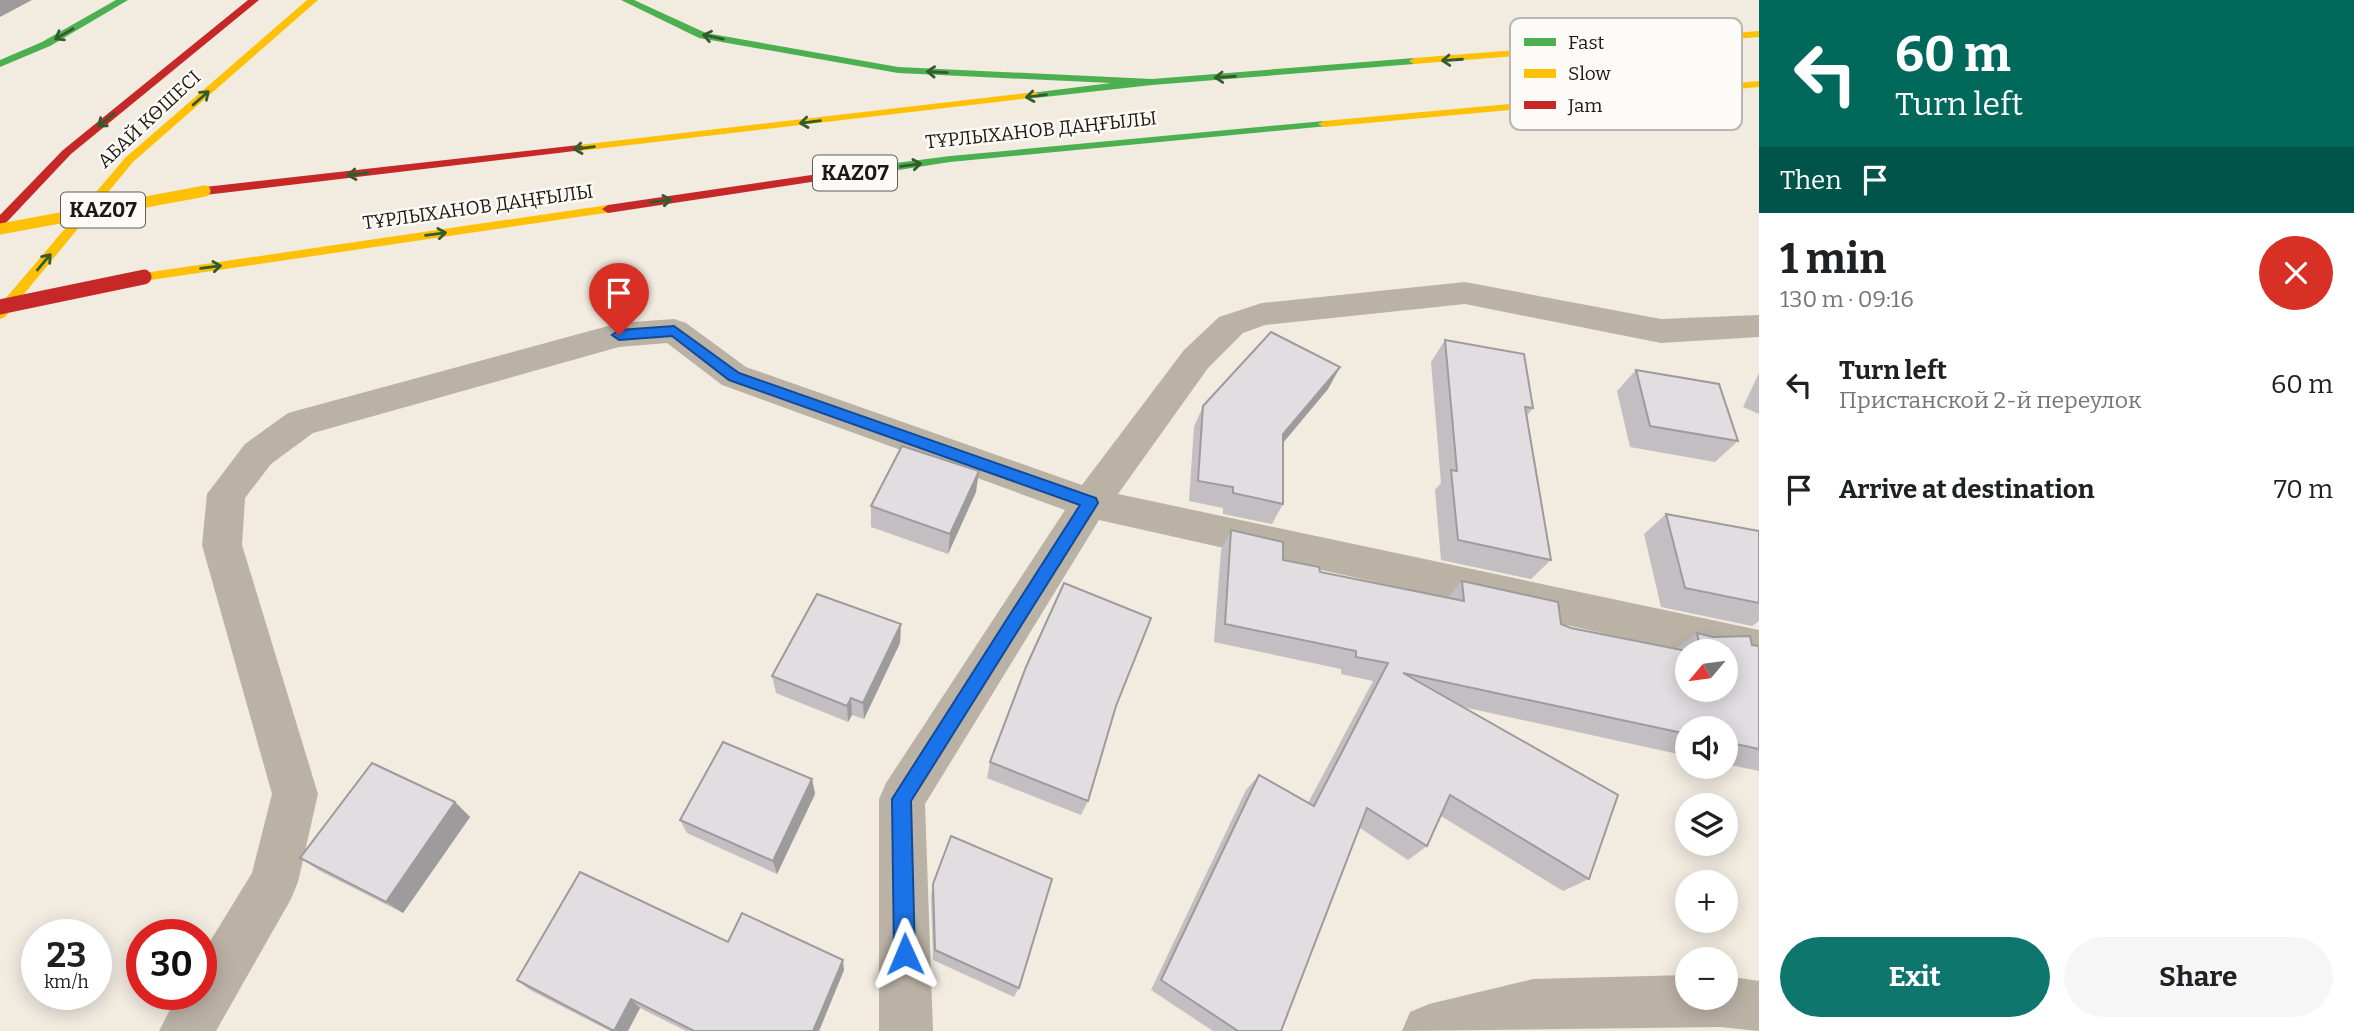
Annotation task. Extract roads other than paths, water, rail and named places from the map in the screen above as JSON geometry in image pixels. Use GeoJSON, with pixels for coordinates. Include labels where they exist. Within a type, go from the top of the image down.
{"type":"FeatureCollection","features":[{"type":"Feature","properties":{"kind":"main road"},"geometry":{"type":"LineString","coordinates":[[0,64],[46,44],[123,0]]}},
{"type":"Feature","properties":{"kind":"main road","name":"АБАЙ КӨШЕСІ"},"geometry":{"type":"LineString","coordinates":[[0,222],[67,152],[254,0]]}},
{"type":"Feature","properties":{"kind":"main road","name":"АБАЙ КӨШЕСІ"},"geometry":{"type":"LineString","coordinates":[[0,314],[129,160],[313,0]]}},
{"type":"Feature","properties":{"kind":"main road"},"geometry":{"type":"LineString","coordinates":[[626,0],[704,36],[898,70],[1152,82]]}},
{"type":"Feature","properties":{"kind":"main road","name":"ТҰРЛЫХАНОВ ДАҢҒЫЛЫ"},"geometry":{"type":"LineString","coordinates":[[0,229],[205,191],[1152,82],[1510,56]]}},
{"type":"Feature","properties":{"kind":"main road","name":"ТҰРЛЫХАНОВ ДАҢҒЫЛЫ"},"geometry":{"type":"LineString","coordinates":[[0,307],[144,277],[950,159],[1510,108]]}},
{"type":"Feature","properties":{"kind":"street"},"geometry":{"type":"LineString","coordinates":[[906,1031],[902,799],[1090,503],[1196,359],[1231,325],[1262,314],[1465,293],[1661,331],[1759,326]]}},
{"type":"Feature","properties":{"kind":"street"},"geometry":{"type":"LineString","coordinates":[[186,1031],[274,882],[295,794],[222,545],[226,495],[258,454],[301,423],[619,335],[674,331],[734,376],[1090,503],[1759,649]]}},
{"type":"Feature","properties":{"kind":"street"},"geometry":{"type":"LineString","coordinates":[[1429,1031],[1533,1005],[1720,1001],[1759,1007]]}}]}
